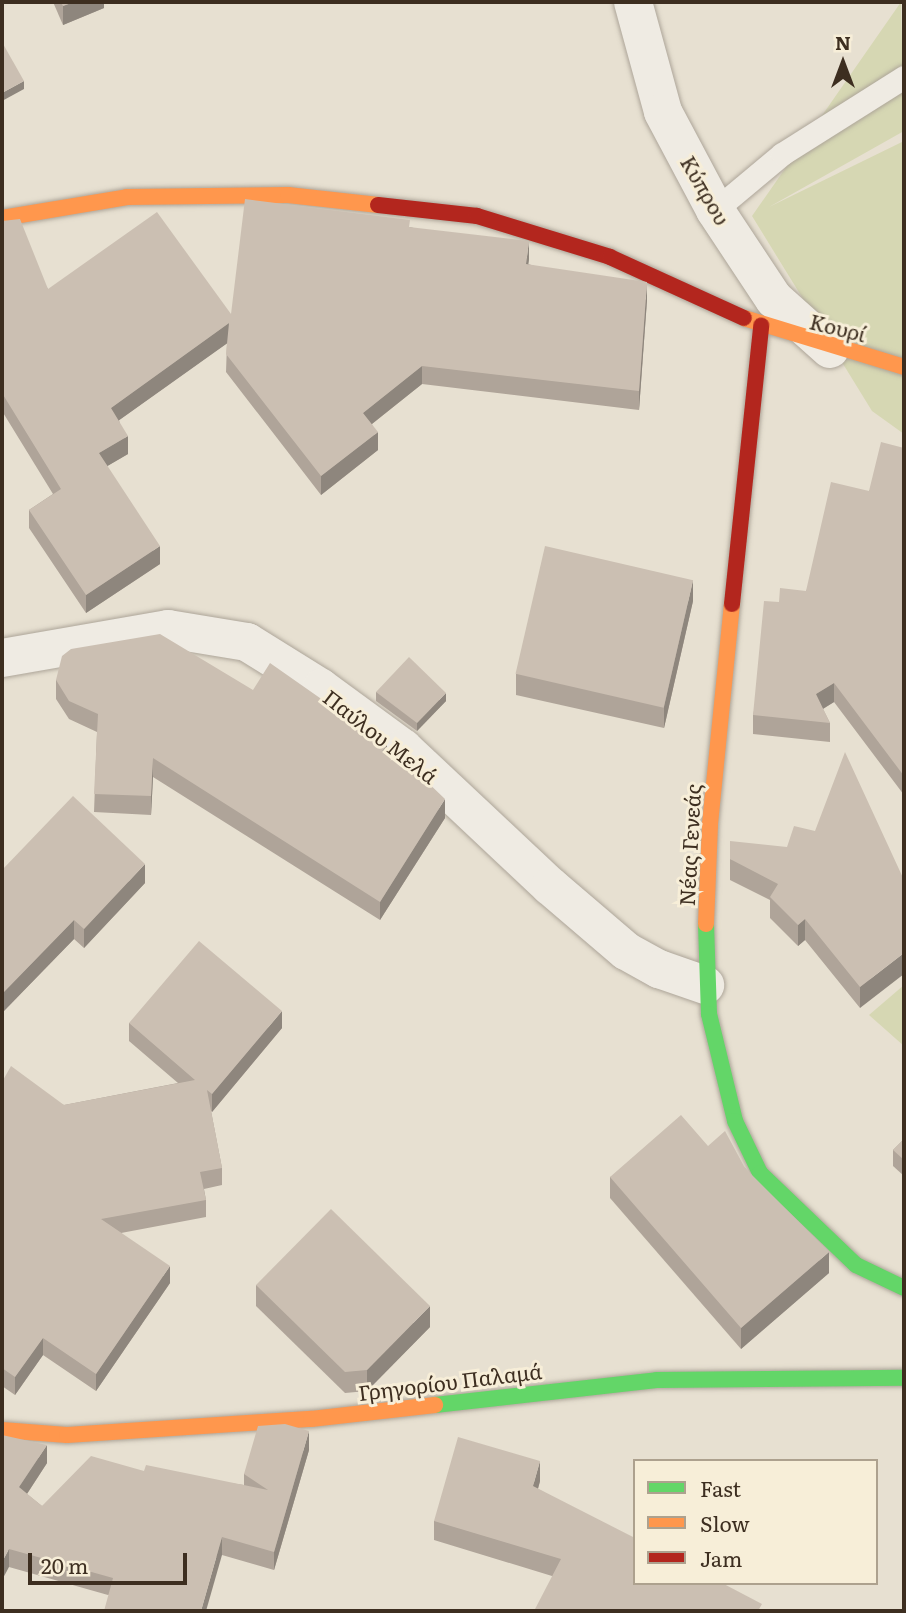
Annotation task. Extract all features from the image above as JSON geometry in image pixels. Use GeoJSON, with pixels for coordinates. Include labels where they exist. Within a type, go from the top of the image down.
{"type":"FeatureCollection","features":[{"type":"Feature","properties":{"kind":"street","name":"Κύπρου"},"geometry":{"type":"LineString","coordinates":[[633,2],[663,112],[715,209],[774,299],[830,349]]}},
{"type":"Feature","properties":{"kind":"street","name":"Κουρί"},"geometry":{"type":"LineString","coordinates":[[2,218],[127,197],[288,194],[477,216],[610,257],[761,326],[830,349],[904,367]]}},
{"type":"Feature","properties":{"kind":"street","name":"Νέας Γενεάς"},"geometry":{"type":"LineString","coordinates":[[761,326],[710,824],[705,985],[735,1121],[760,1173],[838,1250],[866,1271],[904,1288]]}},
{"type":"Feature","properties":{"kind":"street","name":"Παύλου Μελά"},"geometry":{"type":"LineString","coordinates":[[2,658],[168,629],[247,642],[321,688],[403,748],[550,886],[626,951],[659,969],[705,985]]}},
{"type":"Feature","properties":{"kind":"street","name":"Γρηγορίου Παλαμά"},"geometry":{"type":"LineString","coordinates":[[2,1430],[67,1435],[311,1419],[657,1380],[904,1378]]}},
{"type":"Feature","properties":{"kind":"lane"},"geometry":{"type":"LineString","coordinates":[[715,209],[782,154],[904,77]]}},
{"type":"Feature","properties":{"kind":"green space"},"geometry":{"type":"Polygon","coordinates":[[[901,2],[904,131],[769,207],[904,141],[904,434],[872,411],[752,216],[901,2]]]}},
{"type":"Feature","properties":{"kind":"green space"},"geometry":{"type":"Polygon","coordinates":[[[904,985],[904,1046],[869,1015],[904,985]]]}},
{"type":"Feature","properties":{"kind":"building"},"geometry":{"type":"Polygon","coordinates":[[[2,42],[24,81],[2,93],[2,42]]]}},
{"type":"Feature","properties":{"kind":"building"},"geometry":{"type":"Polygon","coordinates":[[[245,199],[410,220],[409,227],[529,241],[526,264],[647,282],[639,391],[422,366],[363,413],[378,432],[321,476],[226,354],[229,323],[111,408],[128,436],[99,453],[160,546],[86,595],[29,510],[61,489],[2,393],[2,221],[20,219],[48,289],[157,212],[231,314],[245,199]]]}},
{"type":"Feature","properties":{"kind":"building"},"geometry":{"type":"Polygon","coordinates":[[[881,442],[904,448],[904,776],[834,683],[816,694],[830,723],[753,715],[764,601],[779,602],[780,588],[806,591],[831,482],[869,491],[881,442]]]}},
{"type":"Feature","properties":{"kind":"building"},"geometry":{"type":"Polygon","coordinates":[[[545,546],[693,580],[664,708],[516,674],[545,546]]]}},
{"type":"Feature","properties":{"kind":"building"},"geometry":{"type":"Polygon","coordinates":[[[160,634],[253,690],[270,663],[387,745],[382,751],[420,775],[445,799],[380,902],[153,758],[151,796],[94,794],[98,714],[69,701],[56,680],[62,656],[71,649],[160,634]]]}},
{"type":"Feature","properties":{"kind":"building"},"geometry":{"type":"Polygon","coordinates":[[[409,657],[446,693],[417,723],[376,692],[409,657]]]}},
{"type":"Feature","properties":{"kind":"building"},"geometry":{"type":"Polygon","coordinates":[[[845,752],[904,880],[904,953],[860,987],[805,919],[798,925],[770,897],[778,884],[730,859],[730,841],[787,847],[794,826],[815,831],[845,752]]]}},
{"type":"Feature","properties":{"kind":"building"},"geometry":{"type":"Polygon","coordinates":[[[73,796],[145,864],[84,929],[74,920],[2,994],[2,870],[73,796]]]}},
{"type":"Feature","properties":{"kind":"building"},"geometry":{"type":"Polygon","coordinates":[[[199,941],[282,1011],[212,1094],[207,1090],[222,1168],[200,1172],[206,1200],[101,1219],[170,1266],[96,1374],[43,1338],[15,1377],[2,1368],[2,1082],[11,1066],[64,1105],[195,1080],[129,1023],[199,941]]]}},
{"type":"Feature","properties":{"kind":"building"},"geometry":{"type":"Polygon","coordinates":[[[681,1115],[708,1146],[725,1131],[745,1168],[829,1252],[741,1328],[610,1177],[681,1115]]]}},
{"type":"Feature","properties":{"kind":"building"},"geometry":{"type":"Polygon","coordinates":[[[904,1139],[904,1160],[893,1150],[904,1139]]]}},
{"type":"Feature","properties":{"kind":"building"},"geometry":{"type":"Polygon","coordinates":[[[331,1209],[430,1306],[367,1370],[345,1372],[256,1285],[331,1209]]]}},
{"type":"Feature","properties":{"kind":"building"},"geometry":{"type":"Polygon","coordinates":[[[285,1424],[309,1431],[274,1552],[222,1537],[201,1611],[104,1611],[113,1578],[9,1549],[2,1562],[2,1435],[47,1445],[19,1487],[42,1506],[91,1456],[144,1471],[146,1465],[268,1490],[244,1474],[258,1426],[285,1424]]]}},
{"type":"Feature","properties":{"kind":"building"},"geometry":{"type":"Polygon","coordinates":[[[458,1437],[540,1461],[533,1486],[633,1537],[633,1585],[726,1585],[762,1604],[758,1611],[534,1611],[561,1559],[434,1521],[458,1437]]]}},
{"type":"Feature","properties":{"kind":"traffic: fast"},"geometry":{"type":"LineString","coordinates":[[706,924],[709,1014],[735,1121],[760,1173],[856,1265],[904,1288]]}},
{"type":"Feature","properties":{"kind":"traffic: fast"},"geometry":{"type":"LineString","coordinates":[[435,1405],[657,1380],[904,1378]]}},
{"type":"Feature","properties":{"kind":"traffic: slow"},"geometry":{"type":"LineString","coordinates":[[2,218],[127,197],[288,195],[378,205]]}},
{"type":"Feature","properties":{"kind":"traffic: slow"},"geometry":{"type":"LineString","coordinates":[[744,318],[904,367]]}},
{"type":"Feature","properties":{"kind":"traffic: slow"},"geometry":{"type":"LineString","coordinates":[[706,924],[710,824],[732,604]]}},
{"type":"Feature","properties":{"kind":"traffic: slow"},"geometry":{"type":"LineString","coordinates":[[2,1430],[67,1435],[311,1419],[435,1405]]}},
{"type":"Feature","properties":{"kind":"traffic: jam"},"geometry":{"type":"LineString","coordinates":[[378,205],[477,216],[610,257],[744,318]]}},
{"type":"Feature","properties":{"kind":"traffic: jam"},"geometry":{"type":"LineString","coordinates":[[732,604],[761,326]]}}]}
